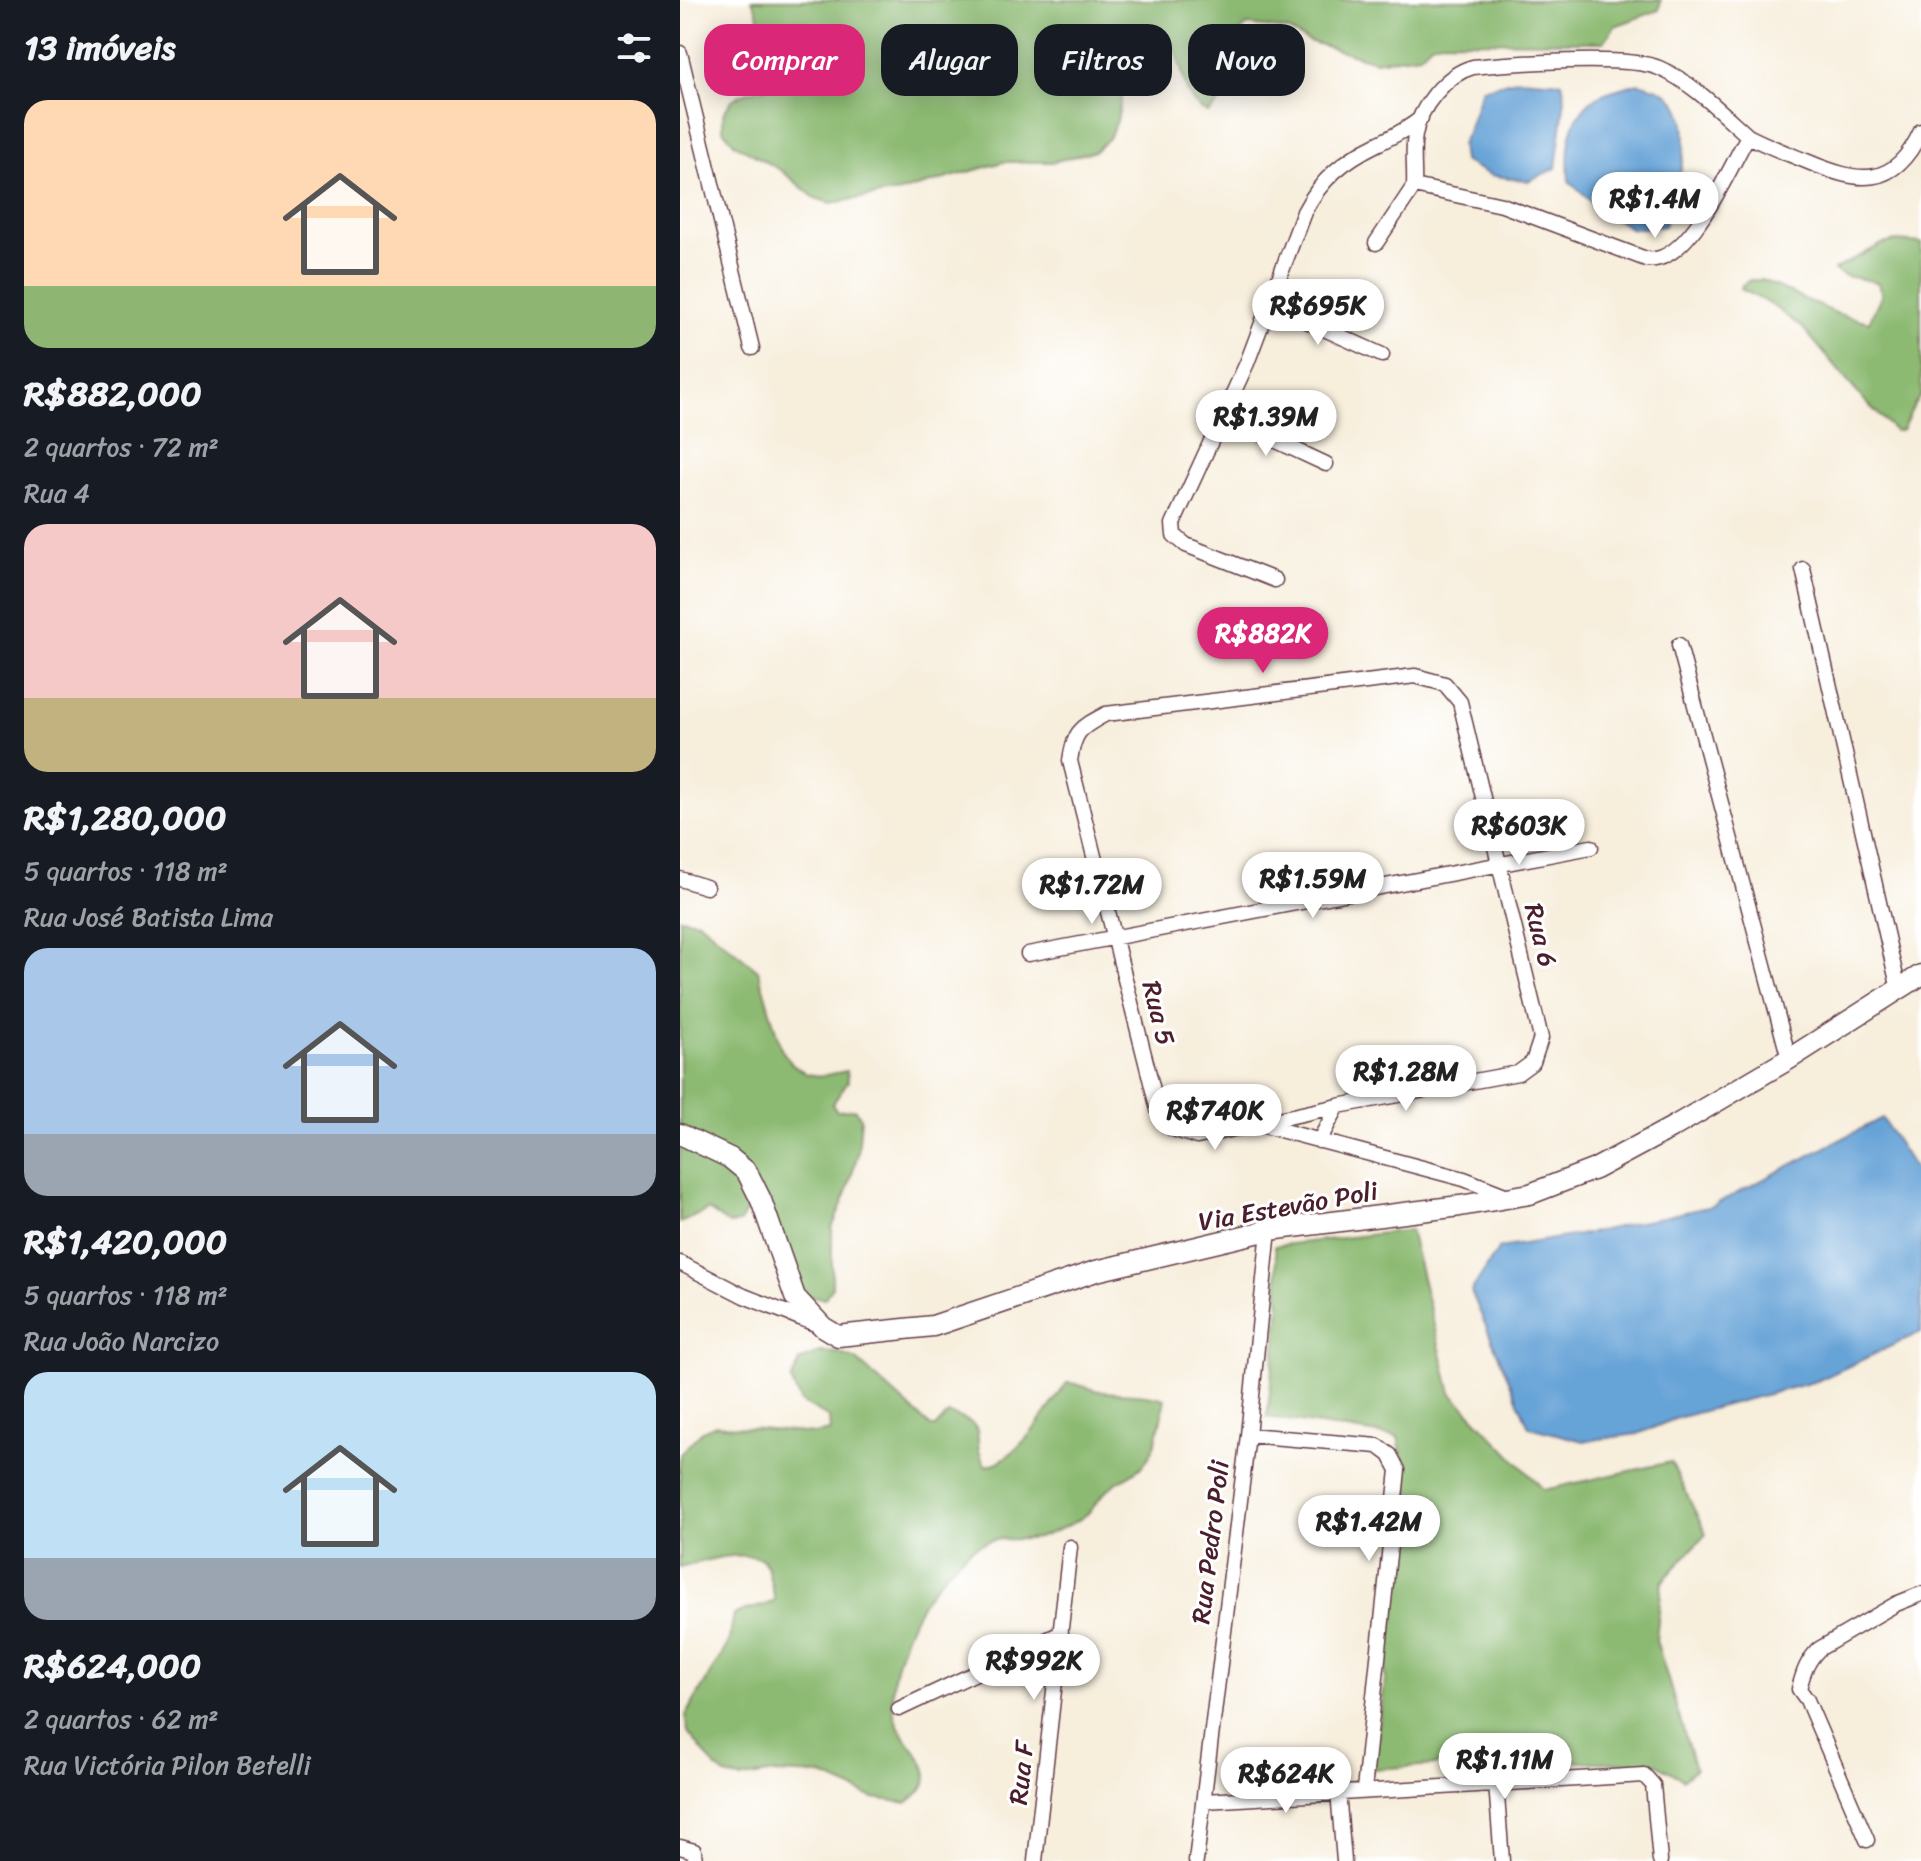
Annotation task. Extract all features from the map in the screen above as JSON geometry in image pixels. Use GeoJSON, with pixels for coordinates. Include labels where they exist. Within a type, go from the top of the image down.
{"type":"FeatureCollection","features":[{"type":"Feature","properties":{"kind":"main road","name":"Via Estevão Poli"},"geometry":{"type":"LineString","coordinates":[[823,1327],[838,1336],[933,1326],[1096,1271],[1269,1230],[1530,1194],[1595,1169],[1673,1127],[1789,1059],[1921,975]]}},
{"type":"Feature","properties":{"kind":"main road"},"geometry":{"type":"LineString","coordinates":[[680,1134],[730,1158],[747,1172],[761,1200],[795,1297],[823,1327]]}},
{"type":"Feature","properties":{"kind":"street"},"geometry":{"type":"LineString","coordinates":[[680,53],[752,348]]}},
{"type":"Feature","properties":{"kind":"street"},"geometry":{"type":"LineString","coordinates":[[1275,580],[1186,545],[1173,530],[1173,524],[1223,416],[1304,212],[1316,190],[1335,169],[1353,157],[1409,134],[1449,79],[1460,70],[1496,64],[1635,63],[1655,66],[1702,96],[1748,136],[1833,173],[1868,178],[1889,172],[1902,162],[1921,131]]}},
{"type":"Feature","properties":{"kind":"street"},"geometry":{"type":"LineString","coordinates":[[1376,243],[1414,186],[1409,134]]}},
{"type":"Feature","properties":{"kind":"street"},"geometry":{"type":"LineString","coordinates":[[1414,186],[1502,205],[1654,261],[1667,256],[1700,223],[1748,136]]}},
{"type":"Feature","properties":{"kind":"street"},"geometry":{"type":"LineString","coordinates":[[1269,304],[1382,355]]}},
{"type":"Feature","properties":{"kind":"street"},"geometry":{"type":"LineString","coordinates":[[1223,416],[1326,464]]}},
{"type":"Feature","properties":{"kind":"street"},"geometry":{"type":"LineString","coordinates":[[1803,569],[1899,990]]}},
{"type":"Feature","properties":{"kind":"street"},"geometry":{"type":"LineString","coordinates":[[1679,645],[1789,1059]]}},
{"type":"Feature","properties":{"kind":"street","name":"Rua 6"},"geometry":{"type":"LineString","coordinates":[[1087,724],[1106,714],[1415,676],[1445,684],[1460,702],[1541,1038],[1533,1062],[1518,1073],[1338,1106]]}},
{"type":"Feature","properties":{"kind":"street","name":"Rua 5"},"geometry":{"type":"LineString","coordinates":[[1087,724],[1073,739],[1070,761],[1158,1110],[1173,1129],[1197,1137],[1259,1124]]}},
{"type":"Feature","properties":{"kind":"street"},"geometry":{"type":"LineString","coordinates":[[1028,954],[1591,847]]}},
{"type":"Feature","properties":{"kind":"street"},"geometry":{"type":"LineString","coordinates":[[680,879],[706,887]]}},
{"type":"Feature","properties":{"kind":"street"},"geometry":{"type":"LineString","coordinates":[[1319,1141],[1338,1106]]}},
{"type":"Feature","properties":{"kind":"street"},"geometry":{"type":"LineString","coordinates":[[1259,1124],[1338,1106]]}},
{"type":"Feature","properties":{"kind":"street"},"geometry":{"type":"LineString","coordinates":[[1259,1124],[1464,1179],[1510,1197]]}},
{"type":"Feature","properties":{"kind":"street","name":"Rua Pedro Poli"},"geometry":{"type":"LineString","coordinates":[[1196,1861],[1248,1435],[1269,1230]]}},
{"type":"Feature","properties":{"kind":"street"},"geometry":{"type":"LineString","coordinates":[[680,1263],[744,1296],[823,1327]]}},
{"type":"Feature","properties":{"kind":"street"},"geometry":{"type":"LineString","coordinates":[[1248,1435],[1378,1446],[1390,1455],[1398,1470],[1364,1790]]}},
{"type":"Feature","properties":{"kind":"street","name":"Rua F"},"geometry":{"type":"LineString","coordinates":[[1035,1861],[1070,1547]]}},
{"type":"Feature","properties":{"kind":"street"},"geometry":{"type":"LineString","coordinates":[[1867,1840],[1799,1689],[1810,1658],[1819,1649],[1896,1604],[1921,1594]]}},
{"type":"Feature","properties":{"kind":"street"},"geometry":{"type":"LineString","coordinates":[[899,1709],[1061,1633]]}},
{"type":"Feature","properties":{"kind":"street"},"geometry":{"type":"LineString","coordinates":[[1205,1801],[1644,1775],[1653,1785],[1660,1861]]}},
{"type":"Feature","properties":{"kind":"street"},"geometry":{"type":"LineString","coordinates":[[1496,1783],[1502,1861]]}},
{"type":"Feature","properties":{"kind":"street"},"geometry":{"type":"LineString","coordinates":[[1338,1792],[1344,1861]]}},
{"type":"Feature","properties":{"kind":"street"},"geometry":{"type":"LineString","coordinates":[[680,1847],[694,1851],[695,1861]]}},
{"type":"Feature","properties":{"kind":"green space"},"geometry":{"type":"Polygon","coordinates":[[[752,0],[1661,0],[1659,10],[1615,26],[1604,42],[1440,41],[1431,44],[1420,55],[1375,61],[1305,39],[1305,24],[1188,24],[1188,92],[1172,47],[1172,24],[1034,24],[1034,96],[1122,96],[1117,121],[1109,138],[1095,151],[1052,162],[1003,162],[900,192],[830,203],[815,198],[782,171],[735,144],[723,130],[723,114],[732,100],[739,96],[865,96],[865,24],[760,24],[752,0]]]}},
{"type":"Feature","properties":{"kind":"green space"},"geometry":{"type":"Polygon","coordinates":[[[1190,96],[1225,96],[1208,113],[1190,96]]]}},
{"type":"Feature","properties":{"kind":"green space"},"geometry":{"type":"Polygon","coordinates":[[[1896,241],[1921,243],[1921,395],[1902,430],[1895,431],[1861,397],[1803,328],[1770,304],[1741,289],[1750,280],[1762,280],[1838,314],[1869,322],[1882,294],[1879,284],[1845,276],[1834,270],[1882,244],[1896,241]]]}},
{"type":"Feature","properties":{"kind":"green space"},"geometry":{"type":"Polygon","coordinates":[[[680,918],[698,921],[758,970],[781,1049],[792,1064],[807,1074],[821,1076],[847,1071],[848,1081],[832,1105],[837,1111],[854,1109],[861,1118],[858,1153],[832,1228],[832,1287],[825,1298],[803,1296],[745,1179],[748,1208],[740,1223],[729,1224],[708,1210],[680,1223],[680,918]]]}},
{"type":"Feature","properties":{"kind":"green space"},"geometry":{"type":"Polygon","coordinates":[[[1410,1230],[1451,1393],[1544,1490],[1671,1462],[1706,1534],[1662,1582],[1656,1640],[1695,1769],[1683,1779],[1657,1764],[1635,1763],[1520,1760],[1373,1769],[1410,1496],[1398,1437],[1267,1417],[1280,1307],[1275,1246],[1410,1230]]]}},
{"type":"Feature","properties":{"kind":"green space"},"geometry":{"type":"Polygon","coordinates":[[[820,1352],[839,1353],[857,1360],[931,1427],[936,1427],[948,1414],[971,1423],[976,1428],[978,1447],[986,1466],[998,1462],[1021,1444],[1067,1383],[1099,1391],[1165,1399],[1158,1435],[1147,1460],[1138,1470],[1107,1490],[1087,1514],[1038,1538],[1001,1539],[979,1545],[952,1566],[921,1604],[899,1655],[893,1691],[897,1723],[927,1773],[920,1792],[907,1803],[873,1798],[821,1775],[774,1773],[740,1779],[725,1775],[688,1732],[686,1715],[728,1644],[734,1615],[775,1600],[767,1567],[761,1558],[730,1556],[680,1568],[680,1454],[702,1431],[716,1425],[815,1434],[830,1431],[829,1418],[801,1402],[791,1381],[800,1361],[820,1352]]]}},
{"type":"Feature","properties":{"kind":"water"},"geometry":{"type":"Polygon","coordinates":[[[1519,79],[1562,82],[1565,98],[1556,168],[1528,181],[1490,175],[1463,161],[1461,144],[1482,89],[1519,79]]]}},
{"type":"Feature","properties":{"kind":"water"},"geometry":{"type":"Polygon","coordinates":[[[1638,83],[1661,90],[1672,98],[1680,110],[1685,142],[1679,179],[1664,226],[1632,229],[1593,204],[1569,181],[1568,158],[1574,125],[1586,106],[1605,93],[1638,83]]]}},
{"type":"Feature","properties":{"kind":"water"},"geometry":{"type":"Polygon","coordinates":[[[1882,1118],[1921,1179],[1921,1332],[1817,1381],[1677,1418],[1638,1434],[1583,1441],[1529,1427],[1471,1291],[1499,1248],[1590,1233],[1712,1206],[1882,1118]]]}}]}
